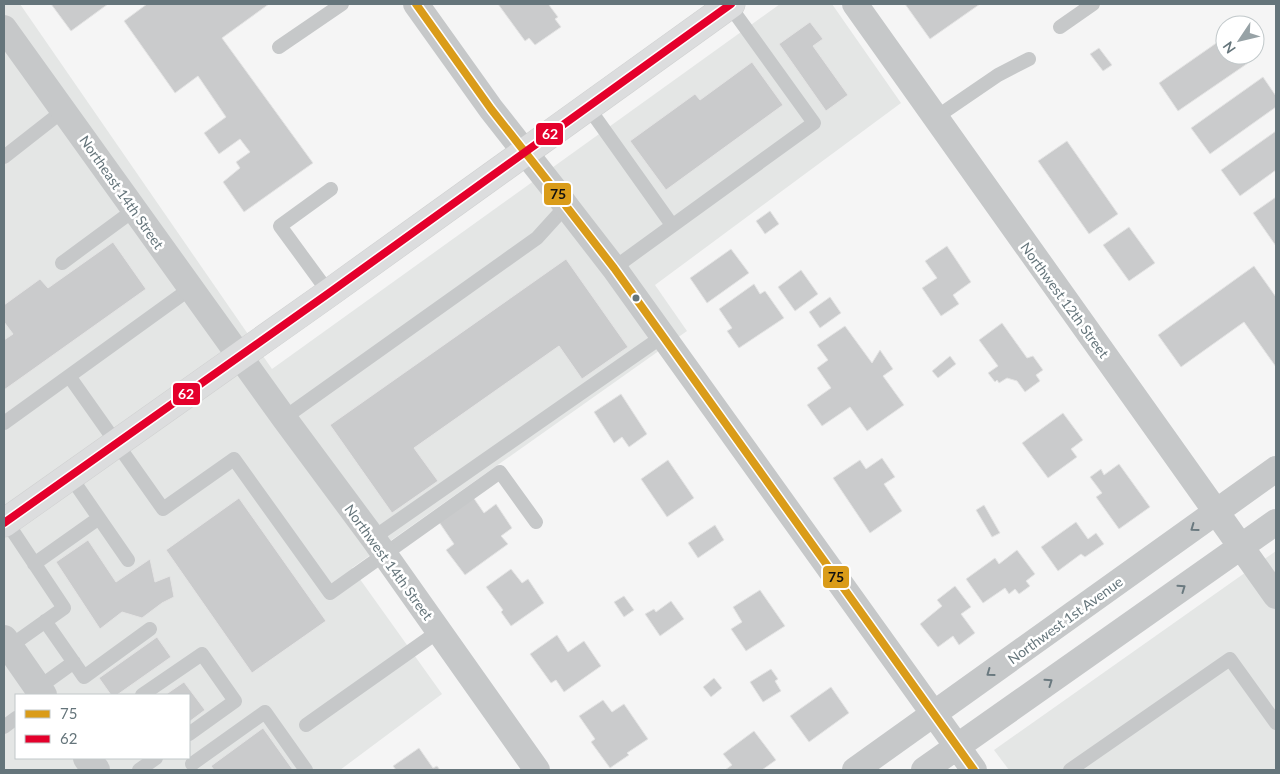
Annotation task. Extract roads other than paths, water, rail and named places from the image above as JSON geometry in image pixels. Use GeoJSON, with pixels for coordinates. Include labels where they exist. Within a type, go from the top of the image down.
{"type":"FeatureCollection","features":[{"type":"Feature","properties":{"kind":"highway"},"geometry":{"type":"LineString","coordinates":[[5,522],[329,293],[730,4]]}},
{"type":"Feature","properties":{"kind":"street"},"geometry":{"type":"LineString","coordinates":[[416,4],[491,109],[614,268],[974,770]]}},
{"type":"Feature","properties":{"kind":"street","name":"Northwest 12th Street"},"geometry":{"type":"LineString","coordinates":[[855,4],[1276,596]]}},
{"type":"Feature","properties":{"kind":"street","name":"Northeast 14th Street"},"geometry":{"type":"LineString","coordinates":[[6,36],[64,110],[239,356]]}},
{"type":"Feature","properties":{"kind":"street","name":"Northwest 14th Street"},"geometry":{"type":"LineString","coordinates":[[239,356],[379,546],[536,770]]}},
{"type":"Feature","properties":{"kind":"street","name":"Northwest 1st Avenue"},"geometry":{"type":"LineString","coordinates":[[855,770],[1276,469]]}},
{"type":"Feature","properties":{"kind":"street"},"geometry":{"type":"LineString","coordinates":[[924,770],[1276,522]]}},
{"type":"Feature","properties":{"kind":"street"},"geometry":{"type":"LineString","coordinates":[[6,643],[40,691]]}},
{"type":"Feature","properties":{"kind":"street"},"geometry":{"type":"LineString","coordinates":[[88,759],[96,770]]}},
{"type":"Feature","properties":{"kind":"lane"},"geometry":{"type":"LineString","coordinates":[[278,47],[342,4]]}},
{"type":"Feature","properties":{"kind":"lane"},"geometry":{"type":"LineString","coordinates":[[614,268],[814,123],[730,4]]}},
{"type":"Feature","properties":{"kind":"lane"},"geometry":{"type":"LineString","coordinates":[[1060,27],[1093,4]]}},
{"type":"Feature","properties":{"kind":"lane"},"geometry":{"type":"LineString","coordinates":[[935,118],[998,75],[1029,59]]}},
{"type":"Feature","properties":{"kind":"lane"},"geometry":{"type":"LineString","coordinates":[[588,107],[672,225]]}},
{"type":"Feature","properties":{"kind":"lane"},"geometry":{"type":"LineString","coordinates":[[4,158],[64,110]]}},
{"type":"Feature","properties":{"kind":"lane"},"geometry":{"type":"LineString","coordinates":[[329,293],[280,226],[331,190]]}},
{"type":"Feature","properties":{"kind":"lane"},"geometry":{"type":"LineString","coordinates":[[284,418],[537,238],[566,206]]}},
{"type":"Feature","properties":{"kind":"lane"},"geometry":{"type":"LineString","coordinates":[[62,263],[134,210]]}},
{"type":"Feature","properties":{"kind":"lane"},"geometry":{"type":"LineString","coordinates":[[4,423],[191,288]]}},
{"type":"Feature","properties":{"kind":"lane"},"geometry":{"type":"LineString","coordinates":[[69,376],[163,509],[234,459],[330,593],[379,546],[663,336]]}},
{"type":"Feature","properties":{"kind":"lane"},"geometry":{"type":"LineString","coordinates":[[379,546],[500,472],[536,522]]}},
{"type":"Feature","properties":{"kind":"lane"},"geometry":{"type":"LineString","coordinates":[[70,476],[128,560]]}},
{"type":"Feature","properties":{"kind":"lane"},"geometry":{"type":"LineString","coordinates":[[34,564],[99,518]]}},
{"type":"Feature","properties":{"kind":"lane"},"geometry":{"type":"LineString","coordinates":[[5,522],[64,608],[6,643]]}},
{"type":"Feature","properties":{"kind":"lane"},"geometry":{"type":"LineString","coordinates":[[45,621],[84,677],[150,629]]}},
{"type":"Feature","properties":{"kind":"lane"},"geometry":{"type":"LineString","coordinates":[[306,725],[439,631]]}},
{"type":"Feature","properties":{"kind":"lane"},"geometry":{"type":"LineString","coordinates":[[143,694],[202,654],[235,701],[190,733]]}},
{"type":"Feature","properties":{"kind":"lane"},"geometry":{"type":"LineString","coordinates":[[1070,770],[1230,659],[1276,723]]}},
{"type":"Feature","properties":{"kind":"lane"},"geometry":{"type":"LineString","coordinates":[[40,691],[74,662]]}},
{"type":"Feature","properties":{"kind":"lane"},"geometry":{"type":"LineString","coordinates":[[190,768],[265,712],[306,770]]}},
{"type":"Feature","properties":{"kind":"lane"},"geometry":{"type":"LineString","coordinates":[[4,727],[15,719]]}},
{"type":"Feature","properties":{"kind":"lane"},"geometry":{"type":"LineString","coordinates":[[139,770],[155,759]]}}]}
